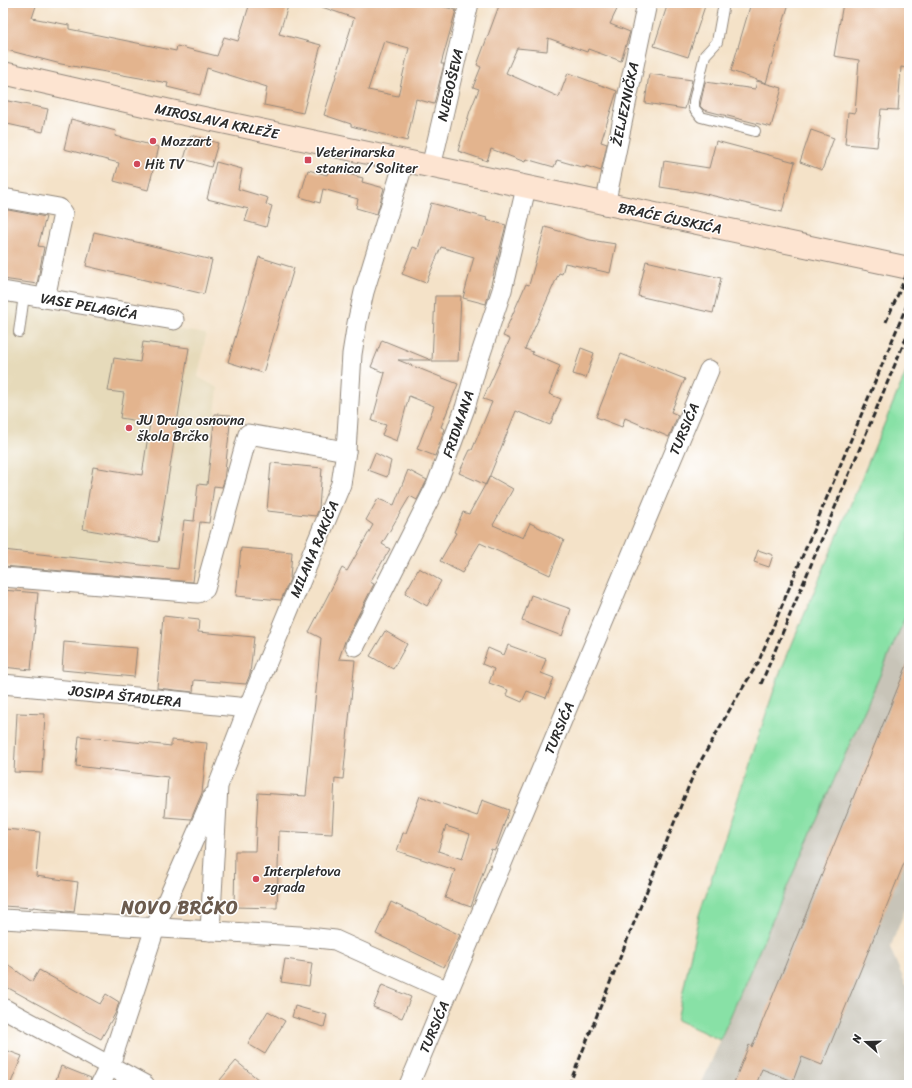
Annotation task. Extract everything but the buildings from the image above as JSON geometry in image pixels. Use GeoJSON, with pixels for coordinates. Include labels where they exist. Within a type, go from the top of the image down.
{"type":"FeatureCollection","features":[{"type":"Feature","properties":{"kind":"main road","name":"MIROSLAVA KRLEŽE"},"geometry":{"type":"LineString","coordinates":[[3,73],[431,167]]}},
{"type":"Feature","properties":{"kind":"main road","name":"BRAĆE ĆUSKIĆA"},"geometry":{"type":"LineString","coordinates":[[431,167],[605,205],[909,268]]}},
{"type":"Feature","properties":{"kind":"street","name":"NJEGOŠEVA"},"geometry":{"type":"LineString","coordinates":[[431,167],[469,3]]}},
{"type":"Feature","properties":{"kind":"street","name":"ŽELJEZNIČKA"},"geometry":{"type":"LineString","coordinates":[[605,205],[647,3]]}},
{"type":"Feature","properties":{"kind":"street","name":"MILANA RAKIČA"},"geometry":{"type":"LineString","coordinates":[[210,932],[218,786],[248,708],[341,484],[346,451],[352,354],[357,323],[364,292],[404,162]]}},
{"type":"Feature","properties":{"kind":"street","name":"FRIDMANA"},"geometry":{"type":"LineString","coordinates":[[355,646],[436,486],[465,408],[478,362],[502,290],[526,188]]}},
{"type":"Feature","properties":{"kind":"street"},"geometry":{"type":"LineString","coordinates":[[3,198],[59,208],[63,214],[45,298]]}},
{"type":"Feature","properties":{"kind":"street","name":"VASE PELAGIĆA"},"geometry":{"type":"LineString","coordinates":[[3,291],[174,320]]}},
{"type":"Feature","properties":{"kind":"street","name":"TURSIĆA"},"geometry":{"type":"LineString","coordinates":[[409,1085],[709,370]]}},
{"type":"Feature","properties":{"kind":"street"},"geometry":{"type":"LineString","coordinates":[[3,577],[198,593],[205,588],[248,434],[346,451]]}},
{"type":"Feature","properties":{"kind":"street","name":"JOSIPA ŠTADLERA"},"geometry":{"type":"LineString","coordinates":[[3,684],[248,708]]}},
{"type":"Feature","properties":{"kind":"street"},"geometry":{"type":"LineString","coordinates":[[100,1085],[110,1065],[155,928],[218,786]]}},
{"type":"Feature","properties":{"kind":"street"},"geometry":{"type":"LineString","coordinates":[[3,919],[299,936],[335,940],[448,992]]}},
{"type":"Feature","properties":{"kind":"street"},"geometry":{"type":"LineString","coordinates":[[3,1008],[145,1085]]}},
{"type":"Feature","properties":{"kind":"lane"},"geometry":{"type":"LineString","coordinates":[[724,3],[717,42],[705,55],[694,101],[694,108],[701,117],[755,131]]}},
{"type":"Feature","properties":{"kind":"lane"},"geometry":{"type":"LineString","coordinates":[[19,332],[24,295]]}},
{"type":"Feature","properties":{"kind":"shaded area","name":"JU Druga osnovna škola Brčko"},"geometry":{"type":"Polygon","coordinates":[[[3,300],[206,334],[198,377],[218,388],[207,485],[198,485],[194,521],[184,520],[178,569],[3,550],[3,300]]]}},
{"type":"Feature","properties":{"kind":"shaded area"},"geometry":{"type":"Polygon","coordinates":[[[909,609],[909,900],[890,948],[909,992],[909,1085],[701,1085],[909,609]]]}},
{"type":"Feature","properties":{"kind":"green space"},"geometry":{"type":"Polygon","coordinates":[[[909,365],[909,609],[720,1040],[677,1020],[699,915],[779,675],[909,365]]]}},
{"type":"Feature","properties":{"kind":"railway"},"geometry":{"type":"LineString","coordinates":[[886,322],[909,269]]}},
{"type":"Feature","properties":{"kind":"railway"},"geometry":{"type":"LineString","coordinates":[[569,1085],[694,773],[758,663],[909,300]]}},
{"type":"Feature","properties":{"kind":"railway"},"geometry":{"type":"LineString","coordinates":[[761,684],[909,331]]}},
{"type":"Feature","properties":{"kind":"place","name":"Mozzart"},"geometry":{"type":"Point","coordinates":[153,141]}},
{"type":"Feature","properties":{"kind":"place","name":"Veterinarska stanica / Soliter"},"geometry":{"type":"Point","coordinates":[308,160]}},
{"type":"Feature","properties":{"kind":"place","name":"Hit TV"},"geometry":{"type":"Point","coordinates":[137,164]}},
{"type":"Feature","properties":{"kind":"place","name":"JU Druga osnovna škola Brčko"},"geometry":{"type":"Point","coordinates":[129,428]}},
{"type":"Feature","properties":{"kind":"place","name":"Interpletova zgrada"},"geometry":{"type":"Point","coordinates":[256,879]}},
{"type":"Feature","properties":{"kind":"district","name":"NOVO BRČKO"},"geometry":{"type":"Point","coordinates":[180,908]}}]}
